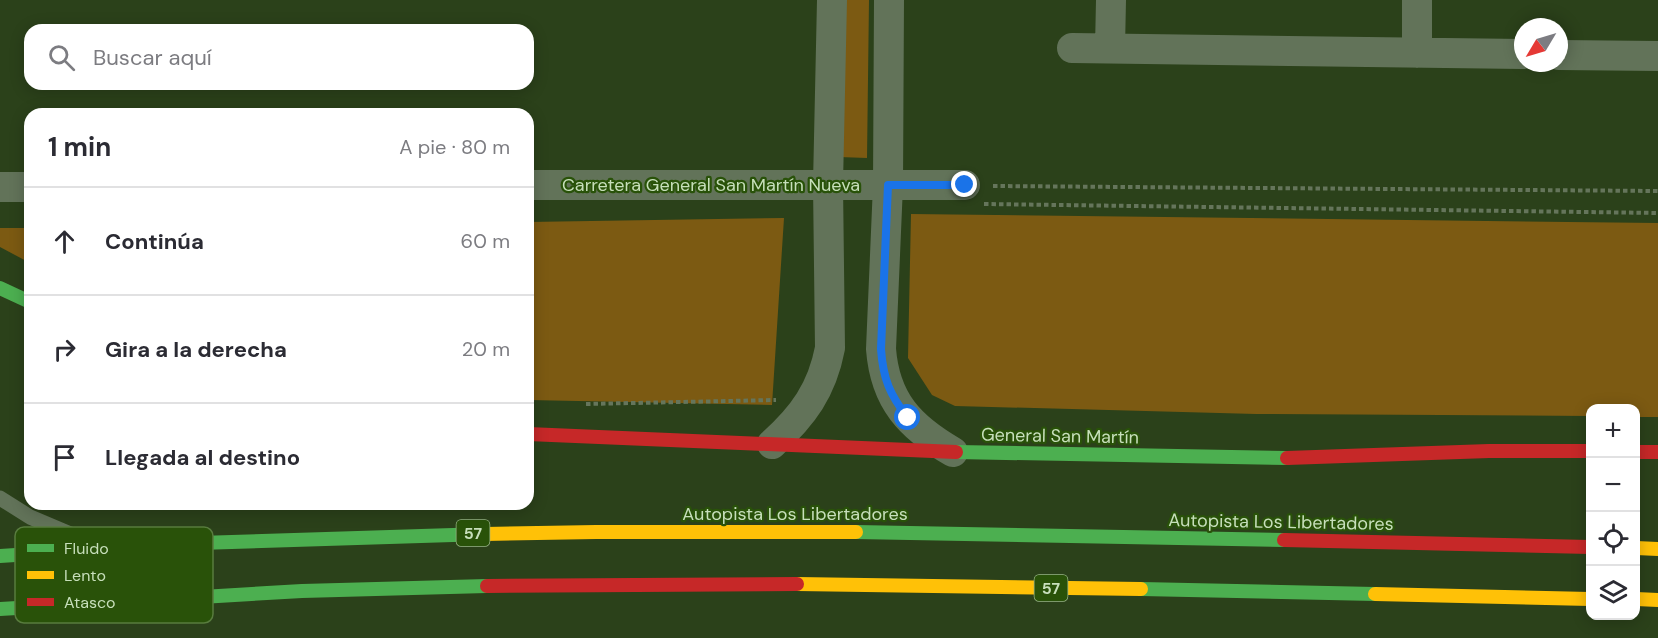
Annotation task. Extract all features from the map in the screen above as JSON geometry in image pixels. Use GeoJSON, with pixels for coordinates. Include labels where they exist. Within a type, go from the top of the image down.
{"type":"FeatureCollection","features":[{"type":"Feature","properties":{"kind":"main road"},"geometry":{"type":"LineString","coordinates":[[0,288],[24,299]]}},
{"type":"Feature","properties":{"kind":"main road","name":"General San Martín"},"geometry":{"type":"LineString","coordinates":[[534,434],[953,452],[1286,458],[1489,451],[1586,452]]}},
{"type":"Feature","properties":{"kind":"main road"},"geometry":{"type":"LineString","coordinates":[[1640,452],[1658,452]]}},
{"type":"Feature","properties":{"kind":"main road","name":"Autopista Los Libertadores"},"geometry":{"type":"LineString","coordinates":[[213,543],[472,533],[658,531],[1090,536],[1586,547]]}},
{"type":"Feature","properties":{"kind":"main road"},"geometry":{"type":"LineString","coordinates":[[1640,548],[1658,549]]}},
{"type":"Feature","properties":{"kind":"main road","name":"Autopista Los Libertadores"},"geometry":{"type":"LineString","coordinates":[[0,556],[15,555]]}},
{"type":"Feature","properties":{"kind":"main road","name":"57"},"geometry":{"type":"LineString","coordinates":[[213,597],[511,585],[697,583],[895,584],[1586,599]]}},
{"type":"Feature","properties":{"kind":"main road"},"geometry":{"type":"LineString","coordinates":[[1640,600],[1658,600]]}},
{"type":"Feature","properties":{"kind":"main road","name":"57"},"geometry":{"type":"LineString","coordinates":[[0,609],[15,608]]}},
{"type":"Feature","properties":{"kind":"street"},"geometry":{"type":"LineString","coordinates":[[772,444],[802,414],[826,370],[830,348],[828,184],[832,0]]}},
{"type":"Feature","properties":{"kind":"street"},"geometry":{"type":"LineString","coordinates":[[889,0],[888,185],[881,349],[883,371],[895,402],[908,418],[929,437],[953,452]]}},
{"type":"Feature","properties":{"kind":"street"},"geometry":{"type":"LineString","coordinates":[[1110,48],[1111,0]]}},
{"type":"Feature","properties":{"kind":"street"},"geometry":{"type":"LineString","coordinates":[[1417,0],[1417,53]]}},
{"type":"Feature","properties":{"kind":"street"},"geometry":{"type":"LineString","coordinates":[[1072,48],[1514,54]]}},
{"type":"Feature","properties":{"kind":"street"},"geometry":{"type":"LineString","coordinates":[[1568,55],[1658,56]]}},
{"type":"Feature","properties":{"kind":"street","name":"Carretera General San Martín Nueva"},"geometry":{"type":"LineString","coordinates":[[534,185],[888,185],[974,194]]}},
{"type":"Feature","properties":{"kind":"street"},"geometry":{"type":"LineString","coordinates":[[0,187],[24,187]]}},
{"type":"Feature","properties":{"kind":"lane"},"geometry":{"type":"LineString","coordinates":[[0,498],[30,517],[54,527]]}},
{"type":"Feature","properties":{"kind":"path"},"geometry":{"type":"LineString","coordinates":[[974,194],[1658,190]]}},
{"type":"Feature","properties":{"kind":"path"},"geometry":{"type":"LineString","coordinates":[[974,194],[1658,213]]}},
{"type":"Feature","properties":{"kind":"path"},"geometry":{"type":"LineString","coordinates":[[579,404],[777,400],[783,396]]}},
{"type":"Feature","properties":{"kind":"shaded area"},"geometry":{"type":"Polygon","coordinates":[[[841,0],[869,0],[867,158],[839,157],[841,0]]]}},
{"type":"Feature","properties":{"kind":"shaded area"},"geometry":{"type":"Polygon","coordinates":[[[911,214],[1658,223],[1658,417],[1640,417],[1640,404],[1586,404],[1586,416],[1256,414],[955,406],[932,395],[908,358],[911,214]]]}},
{"type":"Feature","properties":{"kind":"shaded area"},"geometry":{"type":"Polygon","coordinates":[[[784,218],[772,405],[534,400],[534,222],[784,218]]]}},
{"type":"Feature","properties":{"kind":"shaded area"},"geometry":{"type":"Polygon","coordinates":[[[0,228],[24,228],[24,260],[0,247],[0,228]]]}},
{"type":"Feature","properties":{"kind":"traffic: fast"},"geometry":{"type":"LineString","coordinates":[[0,288],[24,299]]}},
{"type":"Feature","properties":{"kind":"traffic: fast"},"geometry":{"type":"LineString","coordinates":[[956,452],[1287,458]]}},
{"type":"Feature","properties":{"kind":"traffic: fast"},"geometry":{"type":"LineString","coordinates":[[856,532],[1284,540]]}},
{"type":"Feature","properties":{"kind":"traffic: fast"},"geometry":{"type":"LineString","coordinates":[[213,543],[485,534]]}},
{"type":"Feature","properties":{"kind":"traffic: fast"},"geometry":{"type":"LineString","coordinates":[[0,556],[15,555]]}},
{"type":"Feature","properties":{"kind":"traffic: fast"},"geometry":{"type":"LineString","coordinates":[[213,596],[302,591],[487,586]]}},
{"type":"Feature","properties":{"kind":"traffic: fast"},"geometry":{"type":"LineString","coordinates":[[1141,589],[1375,594]]}},
{"type":"Feature","properties":{"kind":"traffic: fast"},"geometry":{"type":"LineString","coordinates":[[0,609],[15,608]]}},
{"type":"Feature","properties":{"kind":"traffic: slow"},"geometry":{"type":"LineString","coordinates":[[485,534],[856,532]]}},
{"type":"Feature","properties":{"kind":"traffic: slow"},"geometry":{"type":"LineString","coordinates":[[1640,548],[1658,549]]}},
{"type":"Feature","properties":{"kind":"traffic: slow"},"geometry":{"type":"LineString","coordinates":[[797,584],[1141,589]]}},
{"type":"Feature","properties":{"kind":"traffic: slow"},"geometry":{"type":"LineString","coordinates":[[1375,594],[1586,599]]}},
{"type":"Feature","properties":{"kind":"traffic: slow"},"geometry":{"type":"LineString","coordinates":[[1640,599],[1658,600]]}},
{"type":"Feature","properties":{"kind":"traffic: jam"},"geometry":{"type":"LineString","coordinates":[[534,434],[956,452]]}},
{"type":"Feature","properties":{"kind":"traffic: jam"},"geometry":{"type":"LineString","coordinates":[[1287,458],[1489,451],[1586,451]]}},
{"type":"Feature","properties":{"kind":"traffic: jam"},"geometry":{"type":"LineString","coordinates":[[1640,452],[1658,452]]}},
{"type":"Feature","properties":{"kind":"traffic: jam"},"geometry":{"type":"LineString","coordinates":[[1284,540],[1586,547]]}},
{"type":"Feature","properties":{"kind":"traffic: jam"},"geometry":{"type":"LineString","coordinates":[[487,586],[797,584]]}},
{"type":"Feature","properties":{"kind":"route"},"geometry":{"type":"LineString","coordinates":[[908,418],[895,402],[887,385],[881,349],[888,185],[965,185]]}}]}
